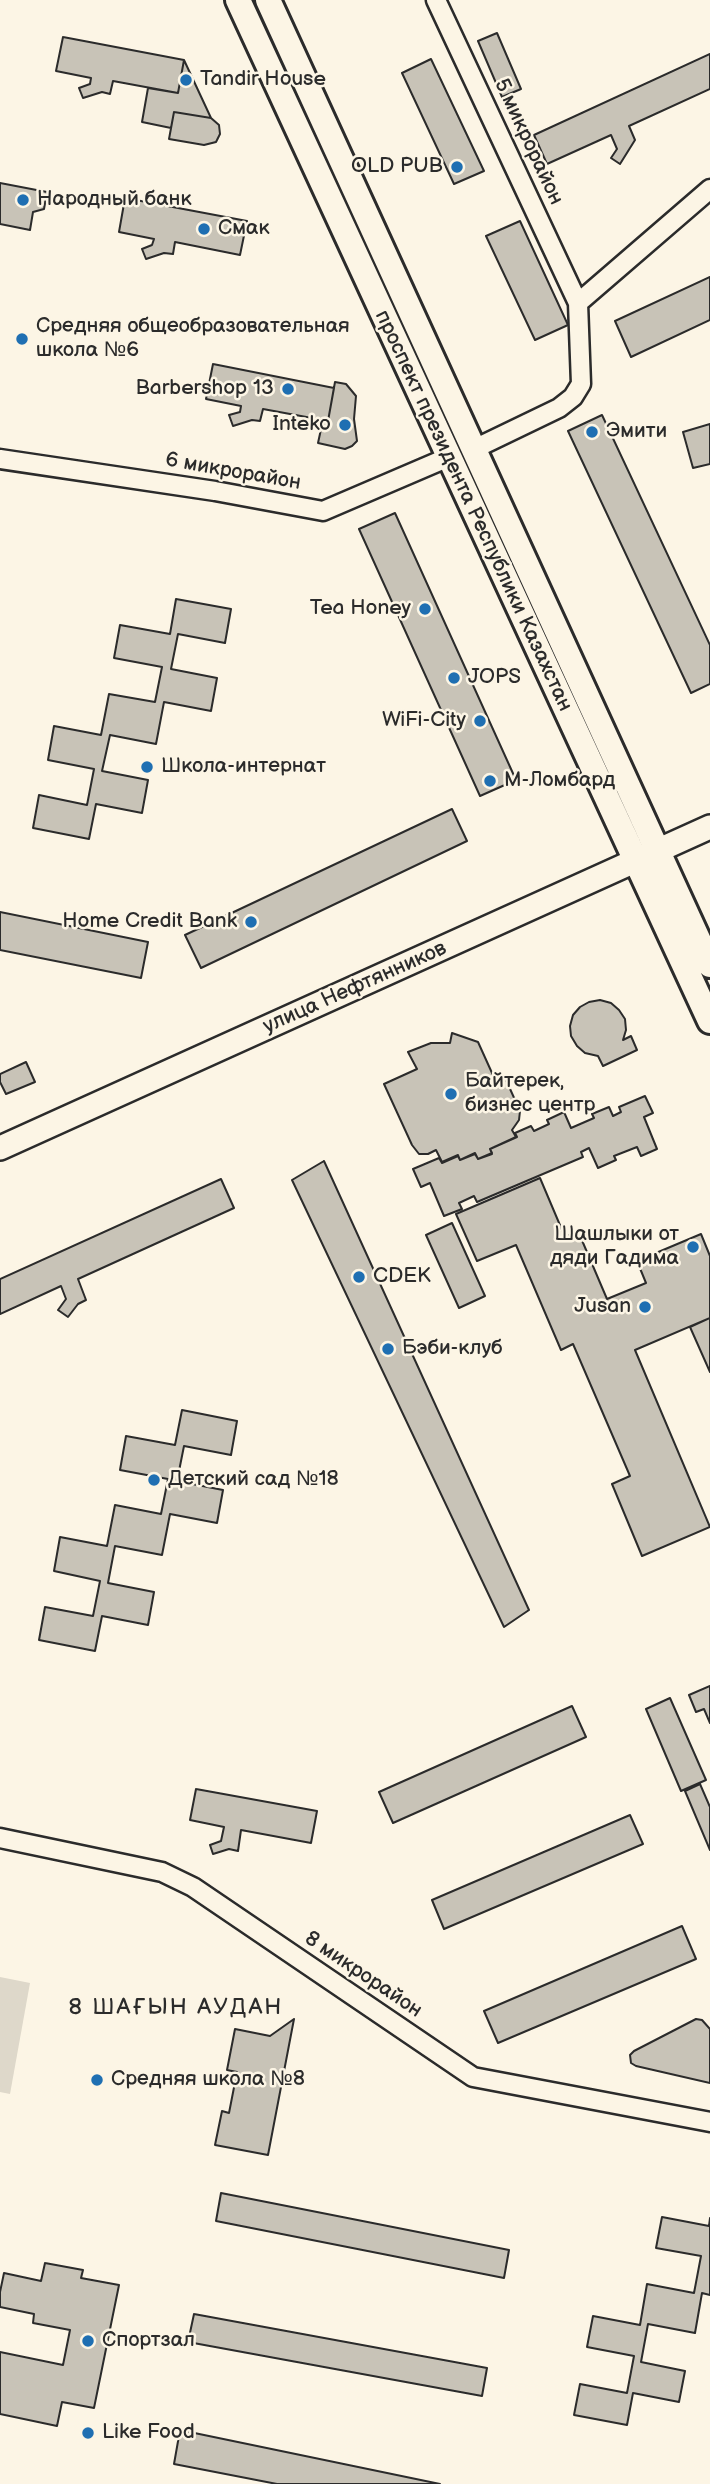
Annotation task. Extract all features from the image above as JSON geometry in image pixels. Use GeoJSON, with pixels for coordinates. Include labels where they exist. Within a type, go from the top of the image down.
{"type":"FeatureCollection","features":[{"type":"Feature","properties":{"kind":"main road","name":"проспект президента Республики Казахстан"},"geometry":{"type":"LineString","coordinates":[[238,0],[710,1021]]}},
{"type":"Feature","properties":{"kind":"main road","name":"проспект президента Республики Казахстан"},"geometry":{"type":"LineString","coordinates":[[268,0],[710,965]]}},
{"type":"Feature","properties":{"kind":"street","name":"5 микрорайон"},"geometry":{"type":"LineString","coordinates":[[436,0],[578,303],[581,384],[573,397],[559,408],[474,449]]}},
{"type":"Feature","properties":{"kind":"street"},"geometry":{"type":"LineString","coordinates":[[578,303],[710,189]]}},
{"type":"Feature","properties":{"kind":"street","name":"6 микрорайон"},"geometry":{"type":"LineString","coordinates":[[0,459],[202,489],[323,511],[449,457]]}},
{"type":"Feature","properties":{"kind":"street","name":"улица Нефтянников"},"geometry":{"type":"LineString","coordinates":[[0,1148],[710,827]]}},
{"type":"Feature","properties":{"kind":"street","name":"8 микрорайон"},"geometry":{"type":"LineString","coordinates":[[0,1838],[162,1872],[193,1887],[472,2077],[710,2122]]}},
{"type":"Feature","properties":{"kind":"shaded area"},"geometry":{"type":"Polygon","coordinates":[[[0,1977],[30,1983],[10,2094],[0,2092],[0,1977]]]}},
{"type":"Feature","properties":{"kind":"building"},"geometry":{"type":"Polygon","coordinates":[[[497,33],[521,89],[502,97],[478,41],[497,33]]]}},
{"type":"Feature","properties":{"kind":"building"},"geometry":{"type":"Polygon","coordinates":[[[63,37],[184,60],[178,93],[113,81],[110,94],[102,92],[83,98],[79,88],[90,84],[91,78],[56,71],[63,37]]]}},
{"type":"Feature","properties":{"kind":"building"},"geometry":{"type":"Polygon","coordinates":[[[710,54],[710,89],[629,126],[635,140],[620,164],[611,158],[617,149],[611,135],[547,164],[534,135],[710,54]]]}},
{"type":"Feature","properties":{"kind":"building"},"geometry":{"type":"Polygon","coordinates":[[[431,59],[484,171],[454,184],[402,73],[431,59]]]}},
{"type":"Feature","properties":{"kind":"building"},"geometry":{"type":"Polygon","coordinates":[[[184,60],[211,118],[174,112],[171,128],[142,122],[148,88],[178,93],[184,60]]]}},
{"type":"Feature","properties":{"kind":"building"},"geometry":{"type":"Polygon","coordinates":[[[174,112],[211,118],[219,125],[220,134],[216,142],[204,145],[169,139],[174,112]]]}},
{"type":"Feature","properties":{"kind":"building","name":"Народный банк"},"geometry":{"type":"Polygon","coordinates":[[[0,183],[47,192],[44,209],[33,212],[30,230],[0,224],[0,183]]]}},
{"type":"Feature","properties":{"kind":"building"},"geometry":{"type":"Polygon","coordinates":[[[125,198],[247,221],[240,255],[175,242],[173,254],[164,253],[146,259],[142,249],[152,245],[154,239],[119,232],[125,198]]]}},
{"type":"Feature","properties":{"kind":"building"},"geometry":{"type":"Polygon","coordinates":[[[520,221],[568,325],[535,340],[486,236],[520,221]]]}},
{"type":"Feature","properties":{"kind":"building"},"geometry":{"type":"Polygon","coordinates":[[[710,277],[710,320],[631,357],[615,321],[710,277]]]}},
{"type":"Feature","properties":{"kind":"building"},"geometry":{"type":"Polygon","coordinates":[[[213,364],[334,388],[328,421],[263,409],[260,421],[252,420],[233,426],[229,415],[240,412],[241,406],[206,399],[213,364]]]}},
{"type":"Feature","properties":{"kind":"building"},"geometry":{"type":"Polygon","coordinates":[[[335,382],[346,384],[356,396],[354,419],[357,441],[345,449],[318,443],[323,420],[328,421],[335,382]]]}},
{"type":"Feature","properties":{"kind":"building"},"geometry":{"type":"Polygon","coordinates":[[[602,415],[710,645],[710,684],[691,693],[568,431],[602,415]]]}},
{"type":"Feature","properties":{"kind":"building"},"geometry":{"type":"Polygon","coordinates":[[[710,424],[710,464],[693,468],[683,432],[710,424]]]}},
{"type":"Feature","properties":{"kind":"building"},"geometry":{"type":"Polygon","coordinates":[[[395,513],[516,780],[480,796],[359,529],[395,513]]]}},
{"type":"Feature","properties":{"kind":"building"},"geometry":{"type":"Polygon","coordinates":[[[176,599],[231,609],[225,643],[178,634],[171,669],[217,678],[211,711],[164,702],[156,744],[110,735],[102,771],[148,780],[142,813],[96,804],[89,839],[33,828],[39,795],[87,805],[94,769],[48,760],[54,726],[101,735],[109,694],[155,702],[162,667],[114,658],[120,625],[170,634],[176,599]]]}},
{"type":"Feature","properties":{"kind":"building"},"geometry":{"type":"Polygon","coordinates":[[[452,809],[467,841],[201,968],[185,935],[452,809]]]}},
{"type":"Feature","properties":{"kind":"building"},"geometry":{"type":"Polygon","coordinates":[[[0,912],[148,942],[141,978],[0,950],[0,912]]]}},
{"type":"Feature","properties":{"kind":"building"},"geometry":{"type":"Polygon","coordinates":[[[600,1000],[611,1003],[619,1010],[625,1019],[623,1040],[631,1036],[637,1050],[603,1066],[598,1056],[585,1053],[577,1046],[571,1036],[570,1026],[573,1015],[580,1007],[600,1000]]]}},
{"type":"Feature","properties":{"kind":"building","name":"Байтерек, бизнес центр"},"geometry":{"type":"Polygon","coordinates":[[[452,1033],[478,1042],[497,1084],[506,1080],[520,1111],[519,1120],[512,1130],[516,1137],[490,1149],[492,1153],[478,1159],[475,1153],[460,1160],[458,1155],[442,1162],[436,1150],[419,1154],[412,1145],[384,1084],[417,1069],[408,1052],[431,1043],[450,1043],[452,1033]]]}},
{"type":"Feature","properties":{"kind":"building"},"geometry":{"type":"Polygon","coordinates":[[[26,1062],[35,1082],[6,1094],[0,1082],[0,1074],[26,1062]]]}},
{"type":"Feature","properties":{"kind":"building"},"geometry":{"type":"Polygon","coordinates":[[[645,1096],[653,1113],[644,1117],[657,1149],[641,1156],[637,1147],[614,1156],[616,1160],[598,1168],[589,1148],[581,1152],[583,1157],[477,1202],[474,1196],[459,1203],[462,1209],[444,1216],[430,1183],[421,1187],[413,1169],[439,1158],[442,1163],[458,1156],[460,1160],[475,1154],[478,1159],[492,1154],[490,1149],[517,1137],[515,1133],[531,1126],[534,1131],[549,1124],[547,1120],[564,1112],[571,1128],[594,1118],[592,1114],[609,1107],[613,1116],[621,1112],[619,1107],[645,1096]]]}},
{"type":"Feature","properties":{"kind":"building"},"geometry":{"type":"Polygon","coordinates":[[[324,1161],[529,1610],[504,1627],[292,1180],[324,1161]]]}},
{"type":"Feature","properties":{"kind":"building"},"geometry":{"type":"Polygon","coordinates":[[[540,1178],[565,1237],[578,1231],[607,1299],[646,1283],[637,1261],[701,1234],[710,1256],[710,1318],[635,1350],[710,1527],[642,1556],[612,1484],[630,1476],[573,1344],[561,1350],[516,1245],[477,1261],[456,1214],[540,1178]]]}},
{"type":"Feature","properties":{"kind":"building"},"geometry":{"type":"Polygon","coordinates":[[[221,1179],[234,1208],[78,1279],[86,1300],[78,1304],[68,1317],[58,1310],[66,1299],[61,1286],[0,1314],[0,1279],[221,1179]]]}},
{"type":"Feature","properties":{"kind":"building"},"geometry":{"type":"Polygon","coordinates":[[[452,1223],[485,1296],[459,1308],[426,1235],[452,1223]]]}},
{"type":"Feature","properties":{"kind":"building"},"geometry":{"type":"Polygon","coordinates":[[[710,1318],[710,1372],[690,1327],[710,1318]]]}},
{"type":"Feature","properties":{"kind":"building"},"geometry":{"type":"Polygon","coordinates":[[[182,1410],[237,1421],[231,1455],[184,1446],[177,1481],[223,1490],[217,1523],[170,1514],[162,1555],[115,1546],[108,1583],[154,1592],[148,1625],[102,1616],[95,1651],[39,1640],[45,1607],[93,1616],[100,1581],[54,1571],[60,1537],[107,1546],[115,1505],[161,1514],[168,1479],[120,1470],[126,1436],[175,1445],[182,1410]]]}},
{"type":"Feature","properties":{"kind":"building"},"geometry":{"type":"Polygon","coordinates":[[[710,1686],[710,1723],[704,1709],[696,1712],[689,1695],[710,1686]]]}},
{"type":"Feature","properties":{"kind":"building"},"geometry":{"type":"Polygon","coordinates":[[[670,1698],[706,1780],[681,1791],[646,1709],[670,1698]]]}},
{"type":"Feature","properties":{"kind":"building"},"geometry":{"type":"Polygon","coordinates":[[[572,1706],[586,1737],[393,1823],[379,1792],[572,1706]]]}},
{"type":"Feature","properties":{"kind":"building"},"geometry":{"type":"Polygon","coordinates":[[[700,1784],[710,1807],[710,1850],[685,1791],[700,1784]]]}},
{"type":"Feature","properties":{"kind":"building"},"geometry":{"type":"Polygon","coordinates":[[[196,1789],[317,1811],[311,1843],[241,1830],[238,1851],[229,1849],[213,1854],[210,1845],[221,1841],[224,1827],[190,1820],[196,1789]]]}},
{"type":"Feature","properties":{"kind":"building"},"geometry":{"type":"Polygon","coordinates":[[[630,1815],[643,1844],[444,1929],[432,1900],[630,1815]]]}},
{"type":"Feature","properties":{"kind":"building"},"geometry":{"type":"Polygon","coordinates":[[[682,1926],[696,1959],[498,2043],[484,2011],[682,1926]]]}},
{"type":"Feature","properties":{"kind":"building"},"geometry":{"type":"Polygon","coordinates":[[[294,2019],[268,2155],[215,2145],[222,2111],[229,2113],[237,2072],[227,2070],[235,2029],[270,2036],[294,2019]]]}},
{"type":"Feature","properties":{"kind":"building"},"geometry":{"type":"Polygon","coordinates":[[[696,2019],[702,2020],[710,2029],[710,2083],[631,2063],[630,2055],[634,2051],[696,2019]]]}},
{"type":"Feature","properties":{"kind":"building"},"geometry":{"type":"Polygon","coordinates":[[[221,2193],[509,2250],[504,2278],[216,2221],[221,2193]]]}},
{"type":"Feature","properties":{"kind":"building"},"geometry":{"type":"Polygon","coordinates":[[[662,2217],[709,2226],[710,2218],[710,2295],[702,2293],[695,2333],[648,2324],[641,2362],[685,2371],[679,2402],[633,2393],[627,2425],[574,2415],[580,2384],[627,2393],[634,2356],[587,2347],[593,2316],[640,2325],[647,2284],[694,2293],[701,2256],[656,2248],[662,2217]]]}},
{"type":"Feature","properties":{"kind":"building","name":"Спортзал"},"geometry":{"type":"Polygon","coordinates":[[[45,2263],[83,2270],[81,2278],[119,2285],[94,2408],[62,2402],[57,2426],[0,2414],[0,2352],[63,2365],[70,2330],[33,2323],[34,2314],[0,2307],[4,2273],[41,2281],[45,2263]]]}},
{"type":"Feature","properties":{"kind":"building"},"geometry":{"type":"Polygon","coordinates":[[[194,2314],[487,2368],[482,2396],[188,2342],[194,2314]]]}},
{"type":"Feature","properties":{"kind":"building"},"geometry":{"type":"Polygon","coordinates":[[[180,2430],[440,2484],[277,2484],[174,2464],[180,2430]]]}},
{"type":"Feature","properties":{"kind":"place","name":"Tandir House"},"geometry":{"type":"Point","coordinates":[186,80]}},
{"type":"Feature","properties":{"kind":"place","name":"OLD PUB"},"geometry":{"type":"Point","coordinates":[457,167]}},
{"type":"Feature","properties":{"kind":"place","name":"Народный банк"},"geometry":{"type":"Point","coordinates":[23,200]}},
{"type":"Feature","properties":{"kind":"place","name":"Смак"},"geometry":{"type":"Point","coordinates":[204,229]}},
{"type":"Feature","properties":{"kind":"place","name":"Средняя общеобразовательная школа №6"},"geometry":{"type":"Point","coordinates":[22,339]}},
{"type":"Feature","properties":{"kind":"place","name":"Barbershop 13"},"geometry":{"type":"Point","coordinates":[288,389]}},
{"type":"Feature","properties":{"kind":"place","name":"Inteko"},"geometry":{"type":"Point","coordinates":[345,425]}},
{"type":"Feature","properties":{"kind":"place","name":"Эмити"},"geometry":{"type":"Point","coordinates":[592,432]}},
{"type":"Feature","properties":{"kind":"place","name":"Tea Honey"},"geometry":{"type":"Point","coordinates":[425,609]}},
{"type":"Feature","properties":{"kind":"place","name":"JOPS"},"geometry":{"type":"Point","coordinates":[454,678]}},
{"type":"Feature","properties":{"kind":"place","name":"WiFi-City"},"geometry":{"type":"Point","coordinates":[480,721]}},
{"type":"Feature","properties":{"kind":"place","name":"Школа-интернат"},"geometry":{"type":"Point","coordinates":[147,767]}},
{"type":"Feature","properties":{"kind":"place","name":"М-Ломбард"},"geometry":{"type":"Point","coordinates":[490,781]}},
{"type":"Feature","properties":{"kind":"place","name":"Home Credit Bank"},"geometry":{"type":"Point","coordinates":[251,922]}},
{"type":"Feature","properties":{"kind":"place","name":"Байтерек, бизнес центр"},"geometry":{"type":"Point","coordinates":[451,1094]}},
{"type":"Feature","properties":{"kind":"place","name":"Шашлыки от дяди Гадима"},"geometry":{"type":"Point","coordinates":[693,1247]}},
{"type":"Feature","properties":{"kind":"place","name":"CDEK"},"geometry":{"type":"Point","coordinates":[359,1277]}},
{"type":"Feature","properties":{"kind":"place","name":"Jusan"},"geometry":{"type":"Point","coordinates":[645,1307]}},
{"type":"Feature","properties":{"kind":"place","name":"Бэби-клуб"},"geometry":{"type":"Point","coordinates":[388,1349]}},
{"type":"Feature","properties":{"kind":"place","name":"Детский сад №18"},"geometry":{"type":"Point","coordinates":[154,1480]}},
{"type":"Feature","properties":{"kind":"place","name":"Средняя школа №8"},"geometry":{"type":"Point","coordinates":[97,2080]}},
{"type":"Feature","properties":{"kind":"place","name":"Спортзал"},"geometry":{"type":"Point","coordinates":[88,2341]}},
{"type":"Feature","properties":{"kind":"place","name":"Like Food"},"geometry":{"type":"Point","coordinates":[88,2433]}},
{"type":"Feature","properties":{"kind":"district","name":"8 ШАҒЫН АУДАН"},"geometry":{"type":"Point","coordinates":[176,2008]}}]}
